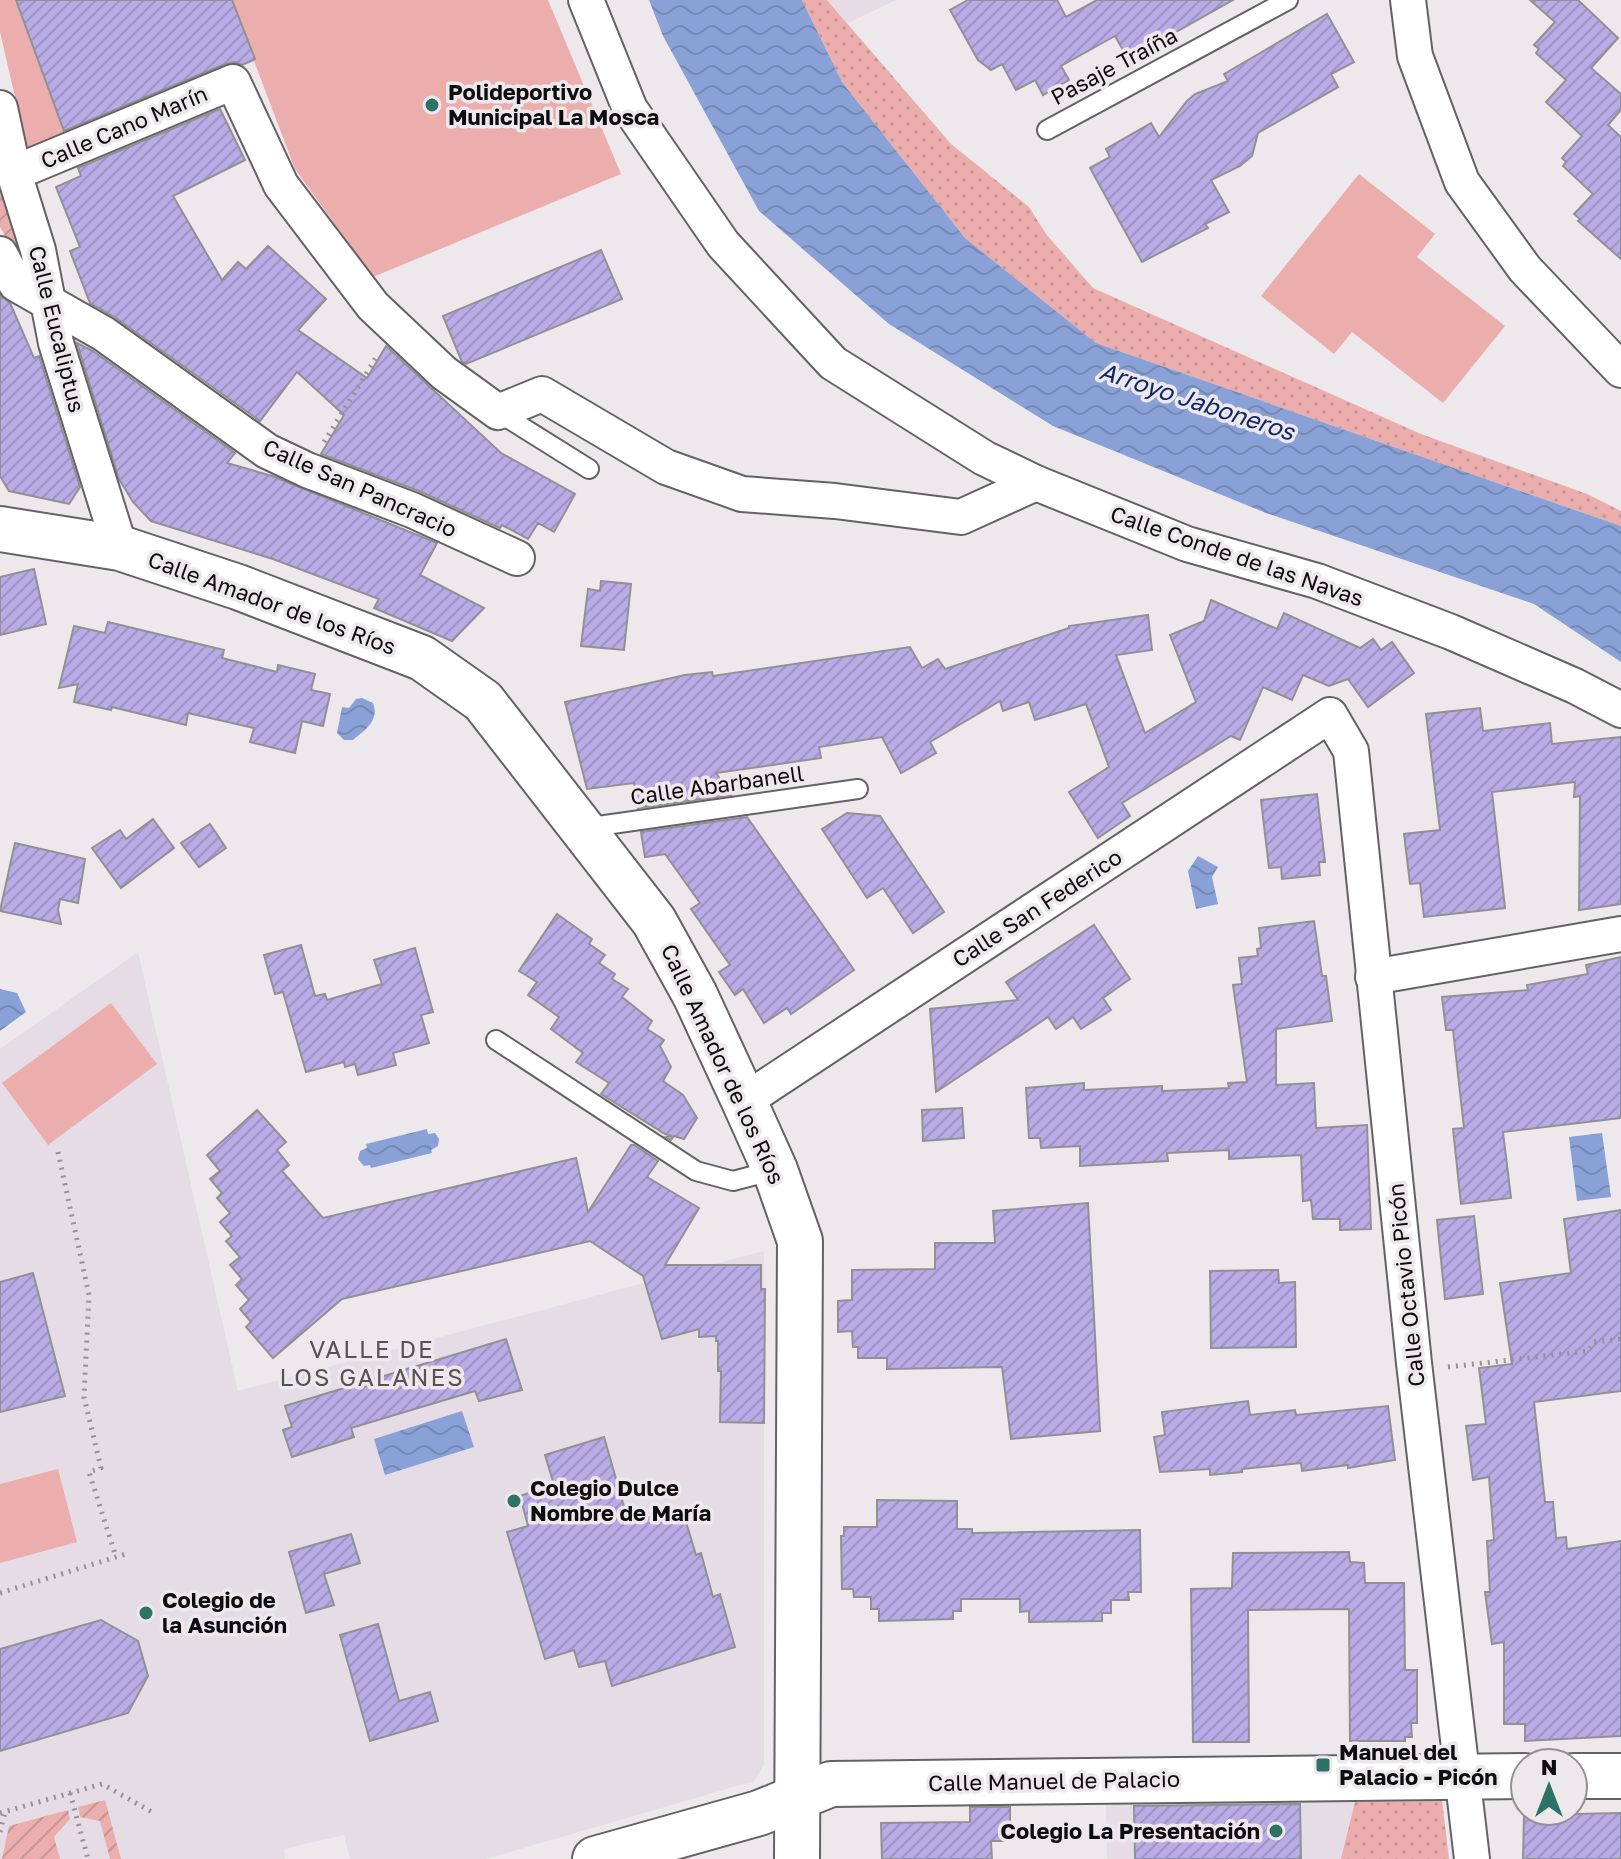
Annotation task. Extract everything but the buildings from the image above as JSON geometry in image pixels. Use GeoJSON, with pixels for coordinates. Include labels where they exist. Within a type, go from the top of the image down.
{"type":"FeatureCollection","features":[{"type":"Feature","properties":{"kind":"street","name":"Calle Conde de las Navas"},"geometry":{"type":"LineString","coordinates":[[586,0],[630,109],[723,244],[833,363],[984,458],[1036,483],[1187,544],[1317,581],[1451,632],[1575,686],[1621,710]]}},
{"type":"Feature","properties":{"kind":"street"},"geometry":{"type":"LineString","coordinates":[[1408,0],[1415,56],[1462,182],[1525,269],[1621,370]]}},
{"type":"Feature","properties":{"kind":"street","name":"Calle Cano Marín"},"geometry":{"type":"LineString","coordinates":[[14,173],[233,82],[281,185],[373,306],[394,327]]}},
{"type":"Feature","properties":{"kind":"street","name":"Calle Eucaliptus"},"geometry":{"type":"LineString","coordinates":[[0,108],[14,173],[38,250],[56,343],[120,548]]}},
{"type":"Feature","properties":{"kind":"street","name":"Calle San Pancracio"},"geometry":{"type":"LineString","coordinates":[[0,254],[16,284],[104,334],[267,451],[307,470],[412,510],[517,558]]}},
{"type":"Feature","properties":{"kind":"street"},"geometry":{"type":"LineString","coordinates":[[394,327],[444,373],[498,412],[542,394],[666,467],[742,494],[835,501],[961,517],[1036,483]]}},
{"type":"Feature","properties":{"kind":"street","name":"Calle Amador de los Ríos"},"geometry":{"type":"LineString","coordinates":[[0,529],[120,548],[238,587],[422,658],[483,701],[654,921],[695,995],[744,1101],[775,1170],[800,1241],[797,1859]]}},
{"type":"Feature","properties":{"kind":"street","name":"Calle Octavio Picón"},"geometry":{"type":"LineString","coordinates":[[1330,715],[1351,751],[1414,1363],[1472,1859]]}},
{"type":"Feature","properties":{"kind":"street","name":"Calle San Federico"},"geometry":{"type":"LineString","coordinates":[[744,1101],[1330,715]]}},
{"type":"Feature","properties":{"kind":"street"},"geometry":{"type":"LineString","coordinates":[[1373,977],[1621,934]]}},
{"type":"Feature","properties":{"kind":"street","name":"Calle Manuel de Palacio"},"geometry":{"type":"LineString","coordinates":[[595,1859],[759,1813],[831,1784],[1509,1776]]}},
{"type":"Feature","properties":{"kind":"street"},"geometry":{"type":"LineString","coordinates":[[1589,1776],[1621,1776]]}},
{"type":"Feature","properties":{"kind":"lane","name":"Pasaje Traíña"},"geometry":{"type":"LineString","coordinates":[[1047,130],[1288,0]]}},
{"type":"Feature","properties":{"kind":"lane"},"geometry":{"type":"LineString","coordinates":[[498,412],[589,469]]}},
{"type":"Feature","properties":{"kind":"lane","name":"Calle Abarbanell"},"geometry":{"type":"LineString","coordinates":[[582,829],[858,789]]}},
{"type":"Feature","properties":{"kind":"lane"},"geometry":{"type":"LineString","coordinates":[[496,1040],[696,1171],[733,1181],[775,1170]]}},
{"type":"Feature","properties":{"kind":"path"},"geometry":{"type":"LineString","coordinates":[[307,470],[394,327]]}},
{"type":"Feature","properties":{"kind":"path"},"geometry":{"type":"LineString","coordinates":[[58,1152],[89,1295],[84,1397],[101,1468],[89,1472],[116,1557]]}},
{"type":"Feature","properties":{"kind":"path"},"geometry":{"type":"LineString","coordinates":[[1449,1367],[1588,1351],[1594,1342],[1621,1339]]}},
{"type":"Feature","properties":{"kind":"path"},"geometry":{"type":"LineString","coordinates":[[0,1593],[129,1553]]}},
{"type":"Feature","properties":{"kind":"path"},"geometry":{"type":"LineString","coordinates":[[0,1832],[3,1812],[102,1784],[152,1812]]}},
{"type":"Feature","properties":{"kind":"path"},"geometry":{"type":"LineString","coordinates":[[70,1793],[88,1859]]}},
{"type":"Feature","properties":{"kind":"shaded area","name":"Polideportivo Municipal La Mosca"},"geometry":{"type":"Polygon","coordinates":[[[0,0],[548,0],[621,174],[373,277],[295,169],[254,61],[31,154],[27,149],[0,32],[0,0]]]}},
{"type":"Feature","properties":{"kind":"shaded area"},"geometry":{"type":"Polygon","coordinates":[[[802,0],[827,0],[951,144],[1029,207],[1046,234],[1093,288],[1421,434],[1587,494],[1621,511],[1621,526],[1096,343],[965,238],[842,82],[802,0]]]}},
{"type":"Feature","properties":{"kind":"shaded area"},"geometry":{"type":"Polygon","coordinates":[[[827,0],[896,0],[848,23],[827,0]]]}},
{"type":"Feature","properties":{"kind":"shaded area"},"geometry":{"type":"Polygon","coordinates":[[[1359,174],[1435,234],[1417,257],[1505,326],[1443,403],[1352,332],[1334,354],[1261,296],[1359,174]]]}},
{"type":"Feature","properties":{"kind":"shaded area"},"geometry":{"type":"Polygon","coordinates":[[[0,187],[33,280],[30,281],[0,227],[0,187]]]}},
{"type":"Feature","properties":{"kind":"shaded area"},"geometry":{"type":"Polygon","coordinates":[[[138,952],[238,1391],[764,1251],[764,1765],[754,1781],[486,1859],[350,1859],[344,1835],[284,1849],[285,1859],[0,1859],[0,1049],[138,952]]]}},
{"type":"Feature","properties":{"kind":"shaded area"},"geometry":{"type":"Polygon","coordinates":[[[111,1003],[157,1064],[48,1145],[2,1083],[111,1003]]]}},
{"type":"Feature","properties":{"kind":"shaded area"},"geometry":{"type":"Polygon","coordinates":[[[58,1469],[77,1542],[0,1563],[0,1484],[58,1469]]]}},
{"type":"Feature","properties":{"kind":"shaded area"},"geometry":{"type":"Polygon","coordinates":[[[105,1800],[121,1859],[110,1859],[100,1821],[80,1817],[78,1807],[105,1800]]]}},
{"type":"Feature","properties":{"kind":"shaded area","name":"Colegio La Presentación"},"geometry":{"type":"Polygon","coordinates":[[[1442,1801],[1449,1859],[1107,1859],[1106,1804],[1442,1801]]]}},
{"type":"Feature","properties":{"kind":"shaded area"},"geometry":{"type":"Polygon","coordinates":[[[1442,1801],[1449,1859],[1341,1859],[1355,1802],[1442,1801]]]}},
{"type":"Feature","properties":{"kind":"shaded area"},"geometry":{"type":"Polygon","coordinates":[[[68,1810],[70,1819],[54,1837],[60,1859],[2,1859],[9,1826],[68,1810]]]}},
{"type":"Feature","properties":{"kind":"water","name":"Arroyo Jaboneros"},"geometry":{"type":"Polygon","coordinates":[[[649,0],[802,0],[842,82],[965,238],[1096,343],[1621,526],[1621,662],[1534,604],[1266,513],[1053,426],[889,324],[759,211],[663,36],[649,0]]]}},
{"type":"Feature","properties":{"kind":"water"},"geometry":{"type":"Polygon","coordinates":[[[356,699],[373,703],[373,720],[353,740],[344,740],[337,733],[342,707],[349,708],[356,699]]]}},
{"type":"Feature","properties":{"kind":"water"},"geometry":{"type":"Polygon","coordinates":[[[1198,856],[1218,867],[1212,877],[1218,904],[1196,909],[1188,871],[1198,856]]]}},
{"type":"Feature","properties":{"kind":"water"},"geometry":{"type":"Polygon","coordinates":[[[0,989],[17,993],[26,1012],[0,1031],[0,989]]]}},
{"type":"Feature","properties":{"kind":"water"},"geometry":{"type":"Polygon","coordinates":[[[427,1129],[428,1134],[435,1133],[439,1139],[432,1153],[371,1168],[358,1159],[360,1151],[367,1148],[366,1144],[427,1129]]]}},
{"type":"Feature","properties":{"kind":"water"},"geometry":{"type":"Polygon","coordinates":[[[1602,1133],[1611,1197],[1577,1201],[1569,1137],[1602,1133]]]}},
{"type":"Feature","properties":{"kind":"water"},"geometry":{"type":"Polygon","coordinates":[[[462,1411],[474,1447],[385,1475],[374,1439],[462,1411]]]}},
{"type":"Feature","properties":{"kind":"place","name":"Polideportivo Municipal La Mosca"},"geometry":{"type":"Point","coordinates":[432,105]}},
{"type":"Feature","properties":{"kind":"place","name":"Colegio Dulce Nombre de María"},"geometry":{"type":"Point","coordinates":[514,1501]}},
{"type":"Feature","properties":{"kind":"place","name":"Colegio de la Asunción"},"geometry":{"type":"Point","coordinates":[146,1613]}},
{"type":"Feature","properties":{"kind":"place","name":"Manuel del Palacio - Picón"},"geometry":{"type":"Point","coordinates":[1323,1765]}},
{"type":"Feature","properties":{"kind":"place","name":"Colegio La Presentación"},"geometry":{"type":"Point","coordinates":[1276,1831]}},
{"type":"Feature","properties":{"kind":"district","name":"VALLE DE LOS GALANES"},"geometry":{"type":"Point","coordinates":[372,1364]}}]}
